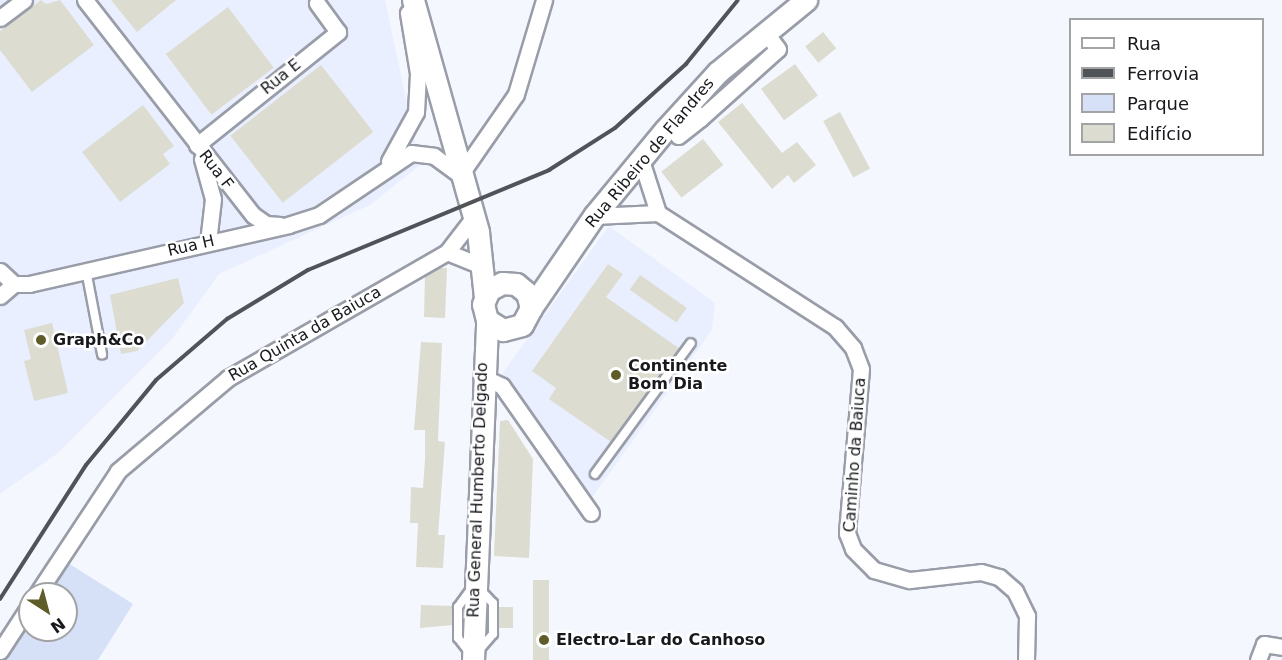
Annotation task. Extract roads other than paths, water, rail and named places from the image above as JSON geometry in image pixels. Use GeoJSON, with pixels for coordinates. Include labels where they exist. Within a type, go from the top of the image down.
{"type":"FeatureCollection","features":[{"type":"Feature","properties":{"kind":"main road"},"geometry":{"type":"LineString","coordinates":[[412,0],[460,175],[474,217],[479,241],[487,320],[509,330]]}},
{"type":"Feature","properties":{"kind":"main road","name":"Rua Ribeiro de Flandres"},"geometry":{"type":"LineString","coordinates":[[480,376],[509,330],[526,320],[557,267],[594,216],[640,160],[694,112],[766,33],[806,0]]}},
{"type":"Feature","properties":{"kind":"main road"},"geometry":{"type":"LineString","coordinates":[[479,241],[491,265],[519,286],[531,308]]}},
{"type":"Feature","properties":{"kind":"main road","name":"Rua Ribeiro de Flandres"},"geometry":{"type":"LineString","coordinates":[[485,297],[495,285],[519,286],[557,267]]}},
{"type":"Feature","properties":{"kind":"main road","name":"Rua General Humberto Delgado"},"geometry":{"type":"LineString","coordinates":[[473,658],[480,376],[487,320]]}},
{"type":"Feature","properties":{"kind":"street"},"geometry":{"type":"LineString","coordinates":[[0,18],[24,0]]}},
{"type":"Feature","properties":{"kind":"street"},"geometry":{"type":"LineString","coordinates":[[85,0],[197,145]]}},
{"type":"Feature","properties":{"kind":"street","name":"Rua H"},"geometry":{"type":"LineString","coordinates":[[374,176],[408,136],[416,112],[417,73],[406,0]]}},
{"type":"Feature","properties":{"kind":"street"},"geometry":{"type":"LineString","coordinates":[[460,175],[516,94],[544,0]]}},
{"type":"Feature","properties":{"kind":"street","name":"Rua E"},"geometry":{"type":"LineString","coordinates":[[197,145],[338,32],[317,3]]}},
{"type":"Feature","properties":{"kind":"street"},"geometry":{"type":"LineString","coordinates":[[678,136],[694,112]]}},
{"type":"Feature","properties":{"kind":"street","name":"Rua F"},"geometry":{"type":"LineString","coordinates":[[197,145],[253,214],[266,224],[288,225]]}},
{"type":"Feature","properties":{"kind":"street","name":"Rua F"},"geometry":{"type":"LineString","coordinates":[[197,145],[213,200],[208,242]]}},
{"type":"Feature","properties":{"kind":"street","name":"Rua H"},"geometry":{"type":"LineString","coordinates":[[14,284],[288,225],[319,215],[374,176],[422,152],[460,175]]}},
{"type":"Feature","properties":{"kind":"street"},"geometry":{"type":"LineString","coordinates":[[594,216],[658,213],[640,160]]}},
{"type":"Feature","properties":{"kind":"street","name":"Caminho da Baiuca"},"geometry":{"type":"LineString","coordinates":[[658,213],[835,327],[854,348],[861,369],[847,533],[853,549],[874,570],[910,580],[981,572],[999,577],[1014,591],[1027,616],[1026,660]]}},
{"type":"Feature","properties":{"kind":"street","name":"Rua Quinta da Baiuca"},"geometry":{"type":"LineString","coordinates":[[46,582],[118,471],[228,378],[447,252],[474,217]]}},
{"type":"Feature","properties":{"kind":"street"},"geometry":{"type":"LineString","coordinates":[[447,252],[482,266]]}},
{"type":"Feature","properties":{"kind":"street"},"geometry":{"type":"LineString","coordinates":[[0,271],[14,284],[0,296]]}},
{"type":"Feature","properties":{"kind":"street"},"geometry":{"type":"LineString","coordinates":[[480,376],[502,386],[591,513]]}},
{"type":"Feature","properties":{"kind":"street"},"geometry":{"type":"LineString","coordinates":[[0,651],[18,623]]}},
{"type":"Feature","properties":{"kind":"street"},"geometry":{"type":"LineString","coordinates":[[1258,660],[1264,644],[1282,647]]}},
{"type":"Feature","properties":{"kind":"lane"},"geometry":{"type":"LineString","coordinates":[[86,270],[102,354]]}},
{"type":"Feature","properties":{"kind":"lane"},"geometry":{"type":"LineString","coordinates":[[595,474],[615,454],[692,343]]}},
{"type":"Feature","properties":{"kind":"railway"},"geometry":{"type":"LineString","coordinates":[[0,599],[86,465],[156,380],[227,319],[308,270],[549,170],[615,128],[686,64],[738,0]]}},
{"type":"Feature","properties":{"kind":"place","name":"Graph&Co"},"geometry":{"type":"Point","coordinates":[41,340]}},
{"type":"Feature","properties":{"kind":"place","name":"Continente Bom Dia"},"geometry":{"type":"Point","coordinates":[616,375]}},
{"type":"Feature","properties":{"kind":"place","name":"Electro-Lar do Canhoso"},"geometry":{"type":"Point","coordinates":[544,640]}}]}
